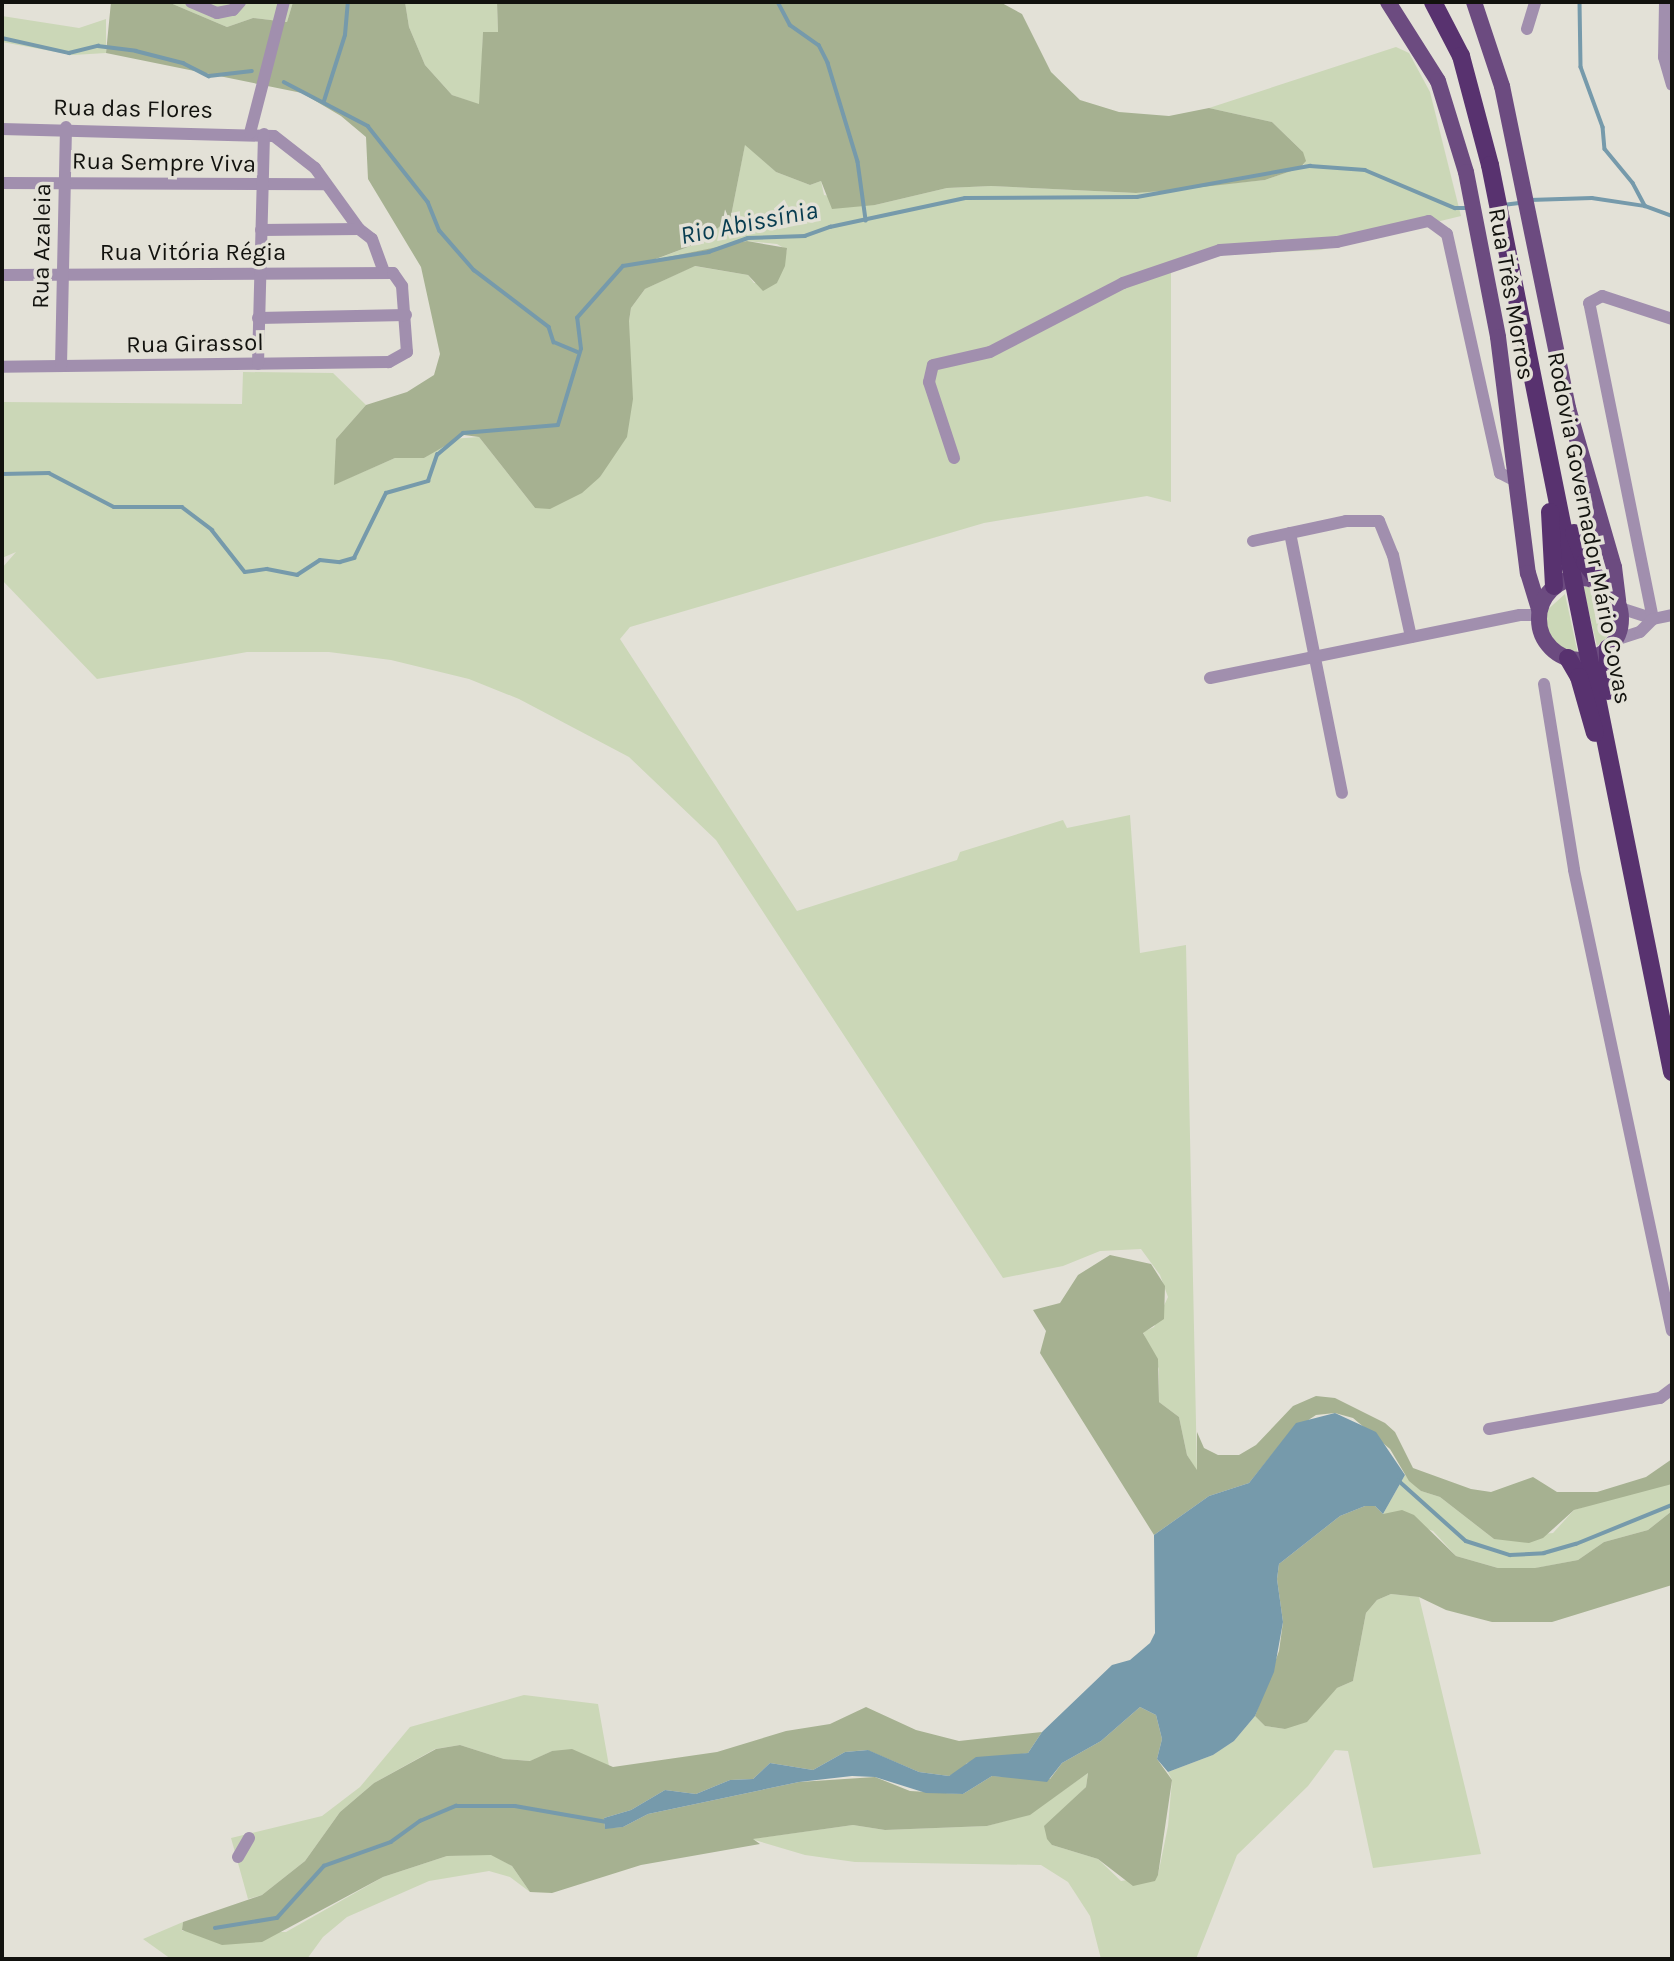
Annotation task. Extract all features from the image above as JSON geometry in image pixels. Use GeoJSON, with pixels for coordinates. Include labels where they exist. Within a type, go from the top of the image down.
{"type":"FeatureCollection","features":[{"type":"Feature","properties":{"kind":"highway","name":"Rodovia Governador Mário Covas"},"geometry":{"type":"LineString","coordinates":[[1433,2],[1461,56],[1495,187],[1672,1072]]}},
{"type":"Feature","properties":{"kind":"highway"},"geometry":{"type":"LineString","coordinates":[[1550,456],[1554,586]]}},
{"type":"Feature","properties":{"kind":"highway"},"geometry":{"type":"LineString","coordinates":[[1560,506],[1585,562],[1600,582]]}},
{"type":"Feature","properties":{"kind":"highway"},"geometry":{"type":"LineString","coordinates":[[1612,644],[1605,670],[1620,773],[1618,802]]}},
{"type":"Feature","properties":{"kind":"highway"},"geometry":{"type":"LineString","coordinates":[[1567,658],[1576,670],[1596,736],[1613,772]]}},
{"type":"Feature","properties":{"kind":"main road","name":"Rua Três Morros"},"geometry":{"type":"LineString","coordinates":[[1388,2],[1438,81],[1466,172],[1518,482],[1528,573],[1544,639],[1567,658]]}},
{"type":"Feature","properties":{"kind":"main road","name":"Rua Três Morros"},"geometry":{"type":"LineString","coordinates":[[1474,2],[1498,73],[1568,408],[1614,567],[1619,605],[1612,644]]}},
{"type":"Feature","properties":{"kind":"main road"},"geometry":{"type":"LineString","coordinates":[[1539,613],[1554,586],[1573,578],[1600,582],[1619,605]]}},
{"type":"Feature","properties":{"kind":"main road"},"geometry":{"type":"LineString","coordinates":[[1567,658],[1590,658],[1612,644]]}},
{"type":"Feature","properties":{"kind":"street"},"geometry":{"type":"LineString","coordinates":[[191,2],[216,13],[233,10],[240,2]]}},
{"type":"Feature","properties":{"kind":"street"},"geometry":{"type":"LineString","coordinates":[[258,365],[262,187],[257,133],[284,2]]}},
{"type":"Feature","properties":{"kind":"street"},"geometry":{"type":"LineString","coordinates":[[1527,29],[1535,2]]}},
{"type":"Feature","properties":{"kind":"street"},"geometry":{"type":"LineString","coordinates":[[1665,2],[1664,57],[1672,85]]}},
{"type":"Feature","properties":{"kind":"street","name":"Rua das Flores"},"geometry":{"type":"LineString","coordinates":[[2,129],[66,127],[257,133]]}},
{"type":"Feature","properties":{"kind":"street","name":"Rua Azaleia"},"geometry":{"type":"LineString","coordinates":[[61,366],[66,127]]}},
{"type":"Feature","properties":{"kind":"street"},"geometry":{"type":"LineString","coordinates":[[257,133],[302,155],[326,184],[359,229],[378,249],[384,272],[400,279],[406,315],[258,318]]}},
{"type":"Feature","properties":{"kind":"street","name":"Rua Sempre Viva"},"geometry":{"type":"LineString","coordinates":[[2,183],[262,187],[326,184]]}},
{"type":"Feature","properties":{"kind":"street"},"geometry":{"type":"LineString","coordinates":[[954,458],[929,382],[933,365],[989,352],[1122,283],[1220,250],[1337,242],[1429,221],[1447,234],[1500,473],[1518,482]]}},
{"type":"Feature","properties":{"kind":"street"},"geometry":{"type":"LineString","coordinates":[[261,230],[359,229]]}},
{"type":"Feature","properties":{"kind":"street","name":"Rua Vitória Régia"},"geometry":{"type":"LineString","coordinates":[[2,275],[384,272]]}},
{"type":"Feature","properties":{"kind":"street"},"geometry":{"type":"LineString","coordinates":[[1653,619],[1588,308],[1592,298],[1602,296],[1672,319]]}},
{"type":"Feature","properties":{"kind":"street","name":"Rua Girassol"},"geometry":{"type":"LineString","coordinates":[[2,367],[389,362],[407,352],[406,315]]}},
{"type":"Feature","properties":{"kind":"street"},"geometry":{"type":"LineString","coordinates":[[1253,541],[1346,521],[1379,520],[1393,555],[1411,637]]}},
{"type":"Feature","properties":{"kind":"street"},"geometry":{"type":"LineString","coordinates":[[1290,533],[1342,793]]}},
{"type":"Feature","properties":{"kind":"street"},"geometry":{"type":"LineString","coordinates":[[1640,611],[1648,600]]}},
{"type":"Feature","properties":{"kind":"street"},"geometry":{"type":"LineString","coordinates":[[1619,605],[1640,611],[1653,619]]}},
{"type":"Feature","properties":{"kind":"street"},"geometry":{"type":"LineString","coordinates":[[1210,678],[1539,613]]}},
{"type":"Feature","properties":{"kind":"street"},"geometry":{"type":"LineString","coordinates":[[1612,644],[1640,632],[1653,619],[1672,615]]}},
{"type":"Feature","properties":{"kind":"street"},"geometry":{"type":"LineString","coordinates":[[1544,684],[1574,870],[1672,1331]]}},
{"type":"Feature","properties":{"kind":"street"},"geometry":{"type":"LineString","coordinates":[[1489,1429],[1660,1398],[1672,1389]]}},
{"type":"Feature","properties":{"kind":"street"},"geometry":{"type":"LineString","coordinates":[[238,1857],[249,1838]]}},
{"type":"Feature","properties":{"kind":"green space"},"geometry":{"type":"Polygon","coordinates":[[[111,2],[168,2],[227,27],[253,18],[287,22],[293,2],[405,2],[409,27],[425,65],[452,95],[479,104],[483,32],[498,32],[497,2],[1000,2],[1022,14],[1051,72],[1080,100],[1119,112],[1169,116],[1209,108],[1272,122],[1303,152],[1306,161],[1300,168],[1265,180],[1175,190],[1136,193],[991,186],[947,188],[875,205],[832,209],[821,181],[810,185],[776,172],[745,145],[731,216],[704,241],[653,260],[747,241],[787,248],[785,266],[777,283],[763,291],[748,275],[695,266],[645,289],[631,308],[629,321],[633,399],[627,437],[600,477],[582,493],[550,509],[535,508],[479,437],[464,435],[424,458],[395,458],[334,485],[336,439],[366,405],[407,392],[434,375],[440,354],[421,267],[368,179],[366,137],[341,116],[302,93],[106,53],[111,2]]]}},
{"type":"Feature","properties":{"kind":"green space"},"geometry":{"type":"Polygon","coordinates":[[[168,2],[293,2],[287,22],[253,18],[227,27],[168,2]]]}},
{"type":"Feature","properties":{"kind":"green space"},"geometry":{"type":"Polygon","coordinates":[[[405,2],[497,2],[498,33],[483,32],[480,105],[452,95],[425,65],[409,27],[405,2]]]}},
{"type":"Feature","properties":{"kind":"green space"},"geometry":{"type":"Polygon","coordinates":[[[2,16],[79,28],[106,19],[106,53],[73,55],[2,42],[2,16]]]}},
{"type":"Feature","properties":{"kind":"green space"},"geometry":{"type":"Polygon","coordinates":[[[1396,47],[1409,53],[1430,92],[1461,216],[1321,250],[1221,255],[1171,268],[1171,502],[1147,496],[984,523],[630,627],[620,639],[797,911],[957,860],[960,852],[1063,820],[1067,828],[1130,815],[1140,953],[1186,945],[1197,1471],[1187,1455],[1179,1417],[1159,1402],[1159,1369],[1143,1332],[1154,1327],[1168,1297],[1160,1275],[1141,1249],[1100,1251],[1063,1266],[1003,1278],[716,840],[629,757],[519,699],[469,679],[391,660],[329,652],[247,652],[97,679],[2,580],[2,568],[16,552],[2,558],[2,402],[242,404],[243,372],[333,373],[366,405],[336,439],[335,484],[395,458],[424,458],[451,439],[479,437],[535,508],[600,477],[630,411],[629,321],[631,308],[645,289],[694,266],[748,275],[754,283],[777,283],[787,250],[777,244],[747,241],[651,261],[704,241],[731,216],[745,144],[776,172],[810,185],[821,181],[824,195],[875,205],[947,188],[991,186],[1136,193],[1265,180],[1302,167],[1305,162],[1302,151],[1272,122],[1209,108],[1396,47]]]}},
{"type":"Feature","properties":{"kind":"green space"},"geometry":{"type":"Polygon","coordinates":[[[1595,586],[1611,598],[1616,618],[1612,633],[1597,646],[1583,587],[1595,586]]]}},
{"type":"Feature","properties":{"kind":"green space"},"geometry":{"type":"Polygon","coordinates":[[[1565,594],[1578,654],[1558,651],[1547,635],[1545,612],[1565,594]]]}},
{"type":"Feature","properties":{"kind":"green space"},"geometry":{"type":"Polygon","coordinates":[[[1110,1255],[1151,1264],[1165,1286],[1164,1319],[1143,1333],[1158,1359],[1159,1402],[1179,1417],[1187,1455],[1197,1470],[1197,1432],[1204,1448],[1218,1455],[1239,1455],[1256,1445],[1293,1406],[1316,1396],[1335,1398],[1385,1423],[1395,1432],[1413,1468],[1471,1489],[1491,1492],[1533,1477],[1557,1492],[1597,1492],[1646,1477],[1672,1459],[1672,1484],[1574,1510],[1543,1538],[1529,1543],[1494,1539],[1440,1497],[1421,1491],[1409,1481],[1390,1449],[1353,1418],[1335,1413],[1316,1415],[1290,1432],[1249,1483],[1209,1496],[1154,1535],[1040,1353],[1046,1331],[1033,1310],[1060,1303],[1078,1275],[1110,1255]]]}},
{"type":"Feature","properties":{"kind":"green space"},"geometry":{"type":"Polygon","coordinates":[[[1405,1475],[1421,1491],[1440,1497],[1494,1539],[1553,1533],[1574,1510],[1654,1485],[1672,1484],[1672,1511],[1648,1530],[1604,1542],[1578,1560],[1536,1568],[1498,1568],[1456,1556],[1433,1531],[1383,1514],[1405,1475]]]}},
{"type":"Feature","properties":{"kind":"green space"},"geometry":{"type":"Polygon","coordinates":[[[1365,1506],[1375,1506],[1383,1514],[1402,1510],[1414,1515],[1456,1556],[1498,1568],[1535,1568],[1578,1560],[1604,1542],[1648,1530],[1672,1511],[1672,1585],[1552,1622],[1492,1622],[1446,1610],[1419,1597],[1391,1594],[1377,1600],[1366,1613],[1353,1681],[1337,1688],[1307,1722],[1285,1729],[1265,1726],[1255,1716],[1279,1651],[1283,1622],[1277,1579],[1279,1564],[1340,1516],[1365,1506]]]}},
{"type":"Feature","properties":{"kind":"green space"},"geometry":{"type":"Polygon","coordinates":[[[1391,1594],[1419,1597],[1481,1854],[1373,1868],[1348,1751],[1335,1750],[1308,1786],[1237,1855],[1196,1959],[1101,1959],[1090,1916],[1068,1882],[1041,1865],[855,1862],[805,1855],[751,1839],[853,1825],[885,1830],[987,1826],[1030,1814],[1088,1773],[1086,1787],[1061,1811],[1052,1845],[1098,1859],[1121,1881],[1158,1875],[1168,1826],[1172,1780],[1168,1772],[1213,1755],[1234,1741],[1255,1716],[1265,1726],[1285,1729],[1337,1688],[1353,1681],[1366,1613],[1377,1600],[1391,1594]]]}},
{"type":"Feature","properties":{"kind":"green space"},"geometry":{"type":"Polygon","coordinates":[[[524,1695],[598,1704],[609,1766],[552,1751],[531,1761],[504,1759],[460,1745],[435,1749],[374,1783],[340,1812],[305,1861],[262,1895],[248,1899],[231,1838],[322,1816],[360,1787],[410,1727],[524,1695]]]}},
{"type":"Feature","properties":{"kind":"green space"},"geometry":{"type":"Polygon","coordinates":[[[866,1707],[916,1730],[959,1741],[1042,1732],[1028,1753],[967,1763],[962,1770],[949,1776],[919,1772],[867,1750],[845,1752],[813,1770],[770,1763],[753,1779],[730,1780],[696,1794],[665,1790],[631,1810],[604,1818],[605,1828],[623,1827],[648,1814],[799,1782],[875,1777],[910,1791],[963,1794],[992,1776],[1050,1779],[1062,1763],[1101,1741],[1140,1707],[1156,1715],[1162,1739],[1157,1759],[1172,1780],[1155,1881],[1133,1886],[1098,1859],[1052,1845],[1047,1839],[1044,1826],[1086,1787],[1088,1773],[1030,1815],[987,1826],[885,1830],[853,1825],[753,1839],[760,1844],[641,1865],[552,1893],[530,1892],[512,1866],[491,1855],[447,1856],[383,1877],[262,1942],[222,1945],[182,1930],[183,1922],[262,1895],[305,1861],[340,1812],[374,1783],[436,1749],[460,1745],[504,1759],[530,1761],[552,1751],[572,1749],[613,1767],[717,1752],[786,1731],[830,1724],[866,1707]]]}},
{"type":"Feature","properties":{"kind":"green space"},"geometry":{"type":"Polygon","coordinates":[[[491,1854],[512,1866],[530,1892],[510,1877],[489,1871],[429,1881],[347,1917],[323,1937],[307,1959],[171,1959],[143,1939],[183,1922],[182,1931],[286,1932],[383,1877],[447,1856],[491,1854]]]}},
{"type":"Feature","properties":{"kind":"water"},"geometry":{"type":"Polygon","coordinates":[[[1335,1413],[1376,1432],[1405,1475],[1383,1514],[1375,1506],[1365,1506],[1340,1516],[1279,1564],[1277,1579],[1283,1622],[1274,1672],[1255,1716],[1234,1741],[1213,1755],[1168,1772],[1157,1759],[1162,1739],[1156,1715],[1140,1707],[1101,1741],[1062,1763],[1047,1782],[992,1776],[963,1794],[926,1793],[875,1777],[852,1776],[799,1782],[648,1814],[623,1827],[605,1829],[604,1818],[631,1810],[665,1790],[696,1794],[730,1780],[753,1779],[770,1763],[813,1770],[845,1752],[868,1750],[919,1772],[949,1776],[976,1757],[1028,1753],[1042,1732],[1112,1665],[1130,1660],[1150,1643],[1155,1633],[1154,1535],[1209,1496],[1249,1483],[1296,1423],[1335,1413]]]}},
{"type":"Feature","properties":{"kind":"waterway"},"geometry":{"type":"LineString","coordinates":[[324,101],[345,35],[348,2]]}},
{"type":"Feature","properties":{"kind":"waterway"},"geometry":{"type":"LineString","coordinates":[[778,2],[790,25],[819,45],[828,63],[858,162],[866,220]]}},
{"type":"Feature","properties":{"kind":"waterway"},"geometry":{"type":"LineString","coordinates":[[1580,2],[1581,67],[1603,127],[1605,149],[1633,183],[1645,206]]}},
{"type":"Feature","properties":{"kind":"waterway"},"geometry":{"type":"LineString","coordinates":[[2,38],[69,53],[98,46],[136,51],[183,63],[209,76],[252,71]]}},
{"type":"Feature","properties":{"kind":"waterway"},"geometry":{"type":"LineString","coordinates":[[284,82],[368,126],[428,202],[440,231],[474,270],[549,327],[554,342],[577,352]]}},
{"type":"Feature","properties":{"kind":"waterway","name":"Rio Abissínia"},"geometry":{"type":"LineString","coordinates":[[2,474],[49,473],[114,507],[182,507],[212,530],[245,572],[267,569],[297,575],[320,560],[340,562],[354,558],[386,493],[428,481],[437,455],[463,433],[558,425],[581,349],[577,318],[623,266],[709,252],[748,238],[805,236],[830,227],[965,198],[1137,197],[1310,166],[1365,170],[1455,208],[1467,208]]}},
{"type":"Feature","properties":{"kind":"waterway","name":"Rio Abissínia"},"geometry":{"type":"LineString","coordinates":[[1530,200],[1592,198],[1645,206],[1672,216]]}},
{"type":"Feature","properties":{"kind":"waterway","name":"Rio Abissínia"},"geometry":{"type":"LineString","coordinates":[[1503,205],[1519,203]]}},
{"type":"Feature","properties":{"kind":"waterway"},"geometry":{"type":"LineString","coordinates":[[1398,1480],[1466,1541],[1510,1555],[1544,1553],[1576,1544],[1672,1505]]}},
{"type":"Feature","properties":{"kind":"waterway"},"geometry":{"type":"LineString","coordinates":[[215,1928],[277,1918],[324,1866],[391,1842],[420,1821],[456,1806],[515,1806],[607,1822]]}}]}
